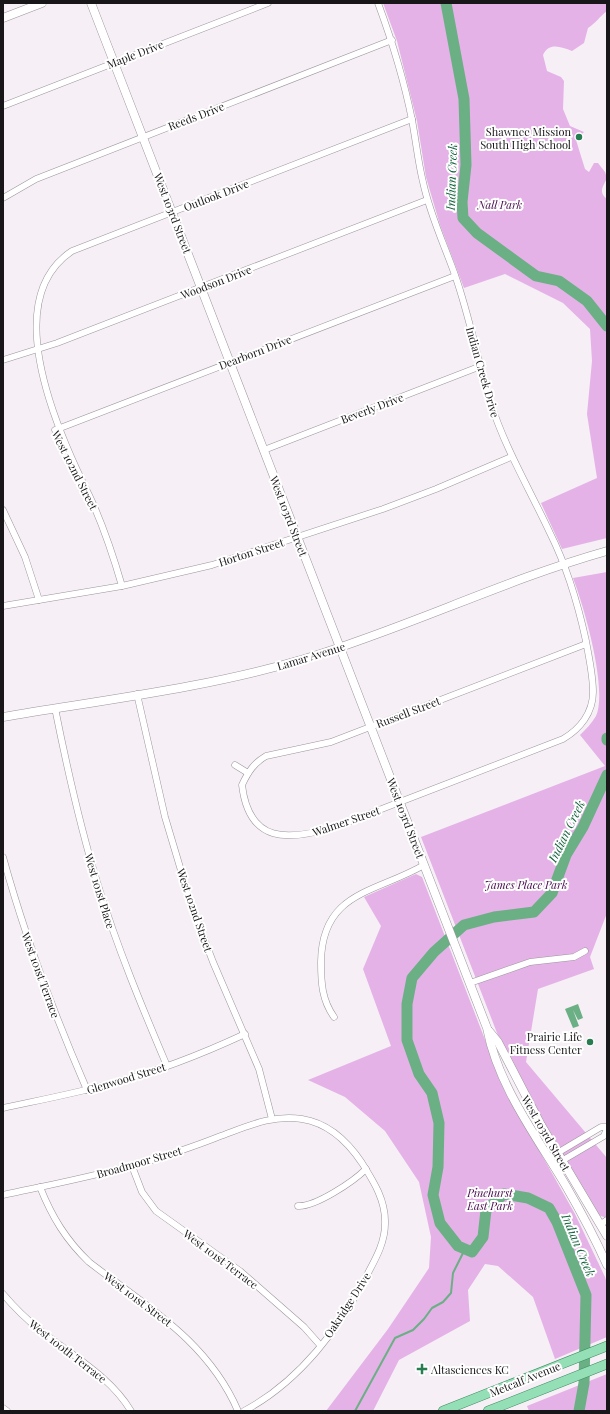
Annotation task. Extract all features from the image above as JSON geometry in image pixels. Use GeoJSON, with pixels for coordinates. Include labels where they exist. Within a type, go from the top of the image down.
{"type":"FeatureCollection","features":[{"type":"Feature","properties":{"kind":"main road"},"geometry":{"type":"LineString","coordinates":[[3,18],[42,3]]}},
{"type":"Feature","properties":{"kind":"main road","name":"West 103rd Street"},"geometry":{"type":"LineString","coordinates":[[91,3],[470,983],[487,1028],[491,1045],[505,1080],[579,1209],[607,1265]]}},
{"type":"Feature","properties":{"kind":"main road","name":"Lamar Avenue"},"geometry":{"type":"LineString","coordinates":[[3,717],[237,676],[273,668],[340,647],[564,564],[603,552]]}},
{"type":"Feature","properties":{"kind":"main road","name":"West 103rd Street"},"geometry":{"type":"LineString","coordinates":[[487,1028],[498,1042],[531,1108],[557,1153],[604,1222],[607,1236]]}},
{"type":"Feature","properties":{"kind":"main road","name":"Metcalf Avenue"},"geometry":{"type":"LineString","coordinates":[[443,1411],[607,1346]]}},
{"type":"Feature","properties":{"kind":"main road","name":"Metcalf Avenue"},"geometry":{"type":"LineString","coordinates":[[488,1411],[607,1364]]}},
{"type":"Feature","properties":{"kind":"street","name":"Maple Drive"},"geometry":{"type":"LineString","coordinates":[[3,106],[268,3]]}},
{"type":"Feature","properties":{"kind":"street","name":"Indian Creek Drive"},"geometry":{"type":"LineString","coordinates":[[378,3],[392,40],[412,120],[427,200],[455,276],[499,427],[511,456],[564,564],[577,605],[592,680],[592,702],[588,714],[576,730]]}},
{"type":"Feature","properties":{"kind":"street","name":"Reeds Drive"},"geometry":{"type":"LineString","coordinates":[[3,198],[36,179],[392,40]]}},
{"type":"Feature","properties":{"kind":"street","name":"Outlook Drive"},"geometry":{"type":"LineString","coordinates":[[51,262],[72,251],[412,120]]}},
{"type":"Feature","properties":{"kind":"street","name":"Woodson Drive"},"geometry":{"type":"LineString","coordinates":[[3,360],[24,354],[427,200]]}},
{"type":"Feature","properties":{"kind":"street","name":"Dearborn Drive"},"geometry":{"type":"LineString","coordinates":[[55,430],[455,276]]}},
{"type":"Feature","properties":{"kind":"street","name":"Beverly Drive"},"geometry":{"type":"LineString","coordinates":[[264,450],[481,366]]}},
{"type":"Feature","properties":{"kind":"street","name":"West 102nd Street"},"geometry":{"type":"LineString","coordinates":[[46,413],[98,516],[122,586]]}},
{"type":"Feature","properties":{"kind":"street","name":"Horton Street"},"geometry":{"type":"LineString","coordinates":[[3,606],[122,586],[212,565],[428,492],[511,456]]}},
{"type":"Feature","properties":{"kind":"street"},"geometry":{"type":"LineString","coordinates":[[3,510],[25,558],[39,600]]}},
{"type":"Feature","properties":{"kind":"street","name":"Russell Street"},"geometry":{"type":"LineString","coordinates":[[248,773],[257,761],[266,756],[331,742],[586,644]]}},
{"type":"Feature","properties":{"kind":"street","name":"West 102nd Street"},"geometry":{"type":"LineString","coordinates":[[137,694],[155,776],[178,864],[210,955],[259,1069],[272,1119]]}},
{"type":"Feature","properties":{"kind":"street","name":"West 101st Place"},"geometry":{"type":"LineString","coordinates":[[55,708],[78,813],[98,886],[122,957],[167,1066]]}},
{"type":"Feature","properties":{"kind":"street","name":"Walmer Street"},"geometry":{"type":"LineString","coordinates":[[248,773],[242,785],[248,812],[260,828],[273,834],[286,837],[324,830],[400,802],[563,739],[576,730]]}},
{"type":"Feature","properties":{"kind":"street"},"geometry":{"type":"LineString","coordinates":[[235,765],[248,773]]}},
{"type":"Feature","properties":{"kind":"street","name":"West 101st Terrace"},"geometry":{"type":"LineString","coordinates":[[3,857],[34,958],[87,1090]]}},
{"type":"Feature","properties":{"kind":"street"},"geometry":{"type":"LineString","coordinates":[[334,1018],[323,997],[321,971],[324,933],[331,918],[344,904],[356,897],[424,865]]}},
{"type":"Feature","properties":{"kind":"street"},"geometry":{"type":"LineString","coordinates":[[470,983],[530,962],[574,957],[585,951]]}},
{"type":"Feature","properties":{"kind":"street","name":"Glenwood Street"},"geometry":{"type":"LineString","coordinates":[[3,1108],[87,1090],[167,1066],[245,1034]]}},
{"type":"Feature","properties":{"kind":"street","name":"Broadmoor Street"},"geometry":{"type":"LineString","coordinates":[[3,1195],[132,1166],[272,1119],[304,1119],[325,1127],[348,1145],[366,1169]]}},
{"type":"Feature","properties":{"kind":"street"},"geometry":{"type":"LineString","coordinates":[[549,1158],[600,1127],[607,1128],[604,1136],[554,1166]]}},
{"type":"Feature","properties":{"kind":"street","name":"West 101st Terrace"},"geometry":{"type":"LineString","coordinates":[[132,1166],[142,1192],[156,1210],[240,1271],[304,1327],[320,1345]]}},
{"type":"Feature","properties":{"kind":"street"},"geometry":{"type":"LineString","coordinates":[[298,1206],[305,1206],[318,1202],[366,1169]]}},
{"type":"Feature","properties":{"kind":"street","name":"Oakridge Drive"},"geometry":{"type":"LineString","coordinates":[[244,1411],[279,1388],[320,1345],[357,1294],[378,1254],[384,1237],[385,1223],[383,1203],[378,1190],[366,1169]]}},
{"type":"Feature","properties":{"kind":"street","name":"West 101st Street"},"geometry":{"type":"LineString","coordinates":[[40,1187],[56,1222],[76,1250],[89,1262],[177,1328],[211,1366],[238,1411]]}},
{"type":"Feature","properties":{"kind":"street","name":"West 100th Terrace"},"geometry":{"type":"LineString","coordinates":[[3,1294],[29,1321],[108,1382],[131,1411]]}},
{"type":"Feature","properties":{"kind":"street"},"geometry":{"type":"LineString","coordinates":[[3,1408],[6,1411]]}},
{"type":"Feature","properties":{"kind":"green space","name":"Nall Park"},"geometry":{"type":"Polygon","coordinates":[[[383,3],[607,3],[607,11],[588,28],[584,43],[572,51],[560,47],[552,47],[549,48],[543,55],[547,71],[561,77],[564,81],[563,109],[570,126],[584,132],[576,140],[585,169],[589,172],[594,163],[598,163],[605,172],[607,178],[602,192],[607,199],[607,538],[562,549],[541,503],[597,478],[587,414],[592,361],[590,329],[563,303],[505,274],[464,288],[440,225],[426,177],[417,121],[397,41],[383,3]]]}},
{"type":"Feature","properties":{"kind":"green space","name":"James Place Park"},"geometry":{"type":"Polygon","coordinates":[[[607,572],[607,913],[590,957],[594,969],[538,989],[526,1062],[607,1158],[607,1222],[604,1217],[598,1215],[558,1146],[554,1143],[499,1038],[421,837],[605,766],[580,735],[591,724],[596,716],[599,704],[599,687],[597,668],[588,627],[573,578],[607,572]]]}},
{"type":"Feature","properties":{"kind":"green space","name":"Pinehurst East Park"},"geometry":{"type":"Polygon","coordinates":[[[416,874],[422,877],[503,1086],[575,1214],[605,1277],[607,1283],[607,1337],[555,1359],[533,1297],[498,1266],[485,1264],[468,1290],[470,1321],[399,1360],[373,1411],[326,1411],[388,1329],[429,1268],[431,1237],[419,1182],[385,1131],[345,1097],[308,1080],[391,1046],[363,969],[381,926],[364,897],[416,874]]]}},
{"type":"Feature","properties":{"kind":"green space"},"geometry":{"type":"Polygon","coordinates":[[[607,1374],[607,1411],[529,1411],[527,1406],[607,1374]]]}},
{"type":"Feature","properties":{"kind":"shaded area"},"geometry":{"type":"Polygon","coordinates":[[[578,1004],[583,1018],[578,1020],[573,1010],[579,1026],[573,1028],[565,1009],[578,1004]]]}},
{"type":"Feature","properties":{"kind":"waterway","name":"Indian Creek"},"geometry":{"type":"LineString","coordinates":[[446,3],[464,99],[466,165],[462,202],[463,218],[477,233],[536,276],[559,281],[587,301],[607,326]]}},
{"type":"Feature","properties":{"kind":"waterway","name":"Indian Creek"},"geometry":{"type":"LineString","coordinates":[[579,1411],[584,1383],[586,1295],[557,1222],[549,1208],[528,1198],[504,1194],[486,1210],[483,1237],[472,1252],[458,1246],[440,1223],[433,1195],[438,1167],[439,1123],[432,1093],[419,1074],[407,1040],[407,1004],[412,978],[434,952],[464,925],[494,917],[534,912],[552,893],[566,855],[583,827],[607,775]]}},
{"type":"Feature","properties":{"kind":"waterway"},"geometry":{"type":"LineString","coordinates":[[355,1411],[395,1338],[413,1330],[432,1308],[443,1302],[451,1293],[453,1273],[465,1249]]}},
{"type":"Feature","properties":{"kind":"place","name":"Shawnee Mission South High School"},"geometry":{"type":"Point","coordinates":[579,137]}},
{"type":"Feature","properties":{"kind":"place","name":"Prairie Life Fitness Center"},"geometry":{"type":"Point","coordinates":[590,1042]}},
{"type":"Feature","properties":{"kind":"place","name":"Altasciences KC"},"geometry":{"type":"Point","coordinates":[422,1369]}}]}
